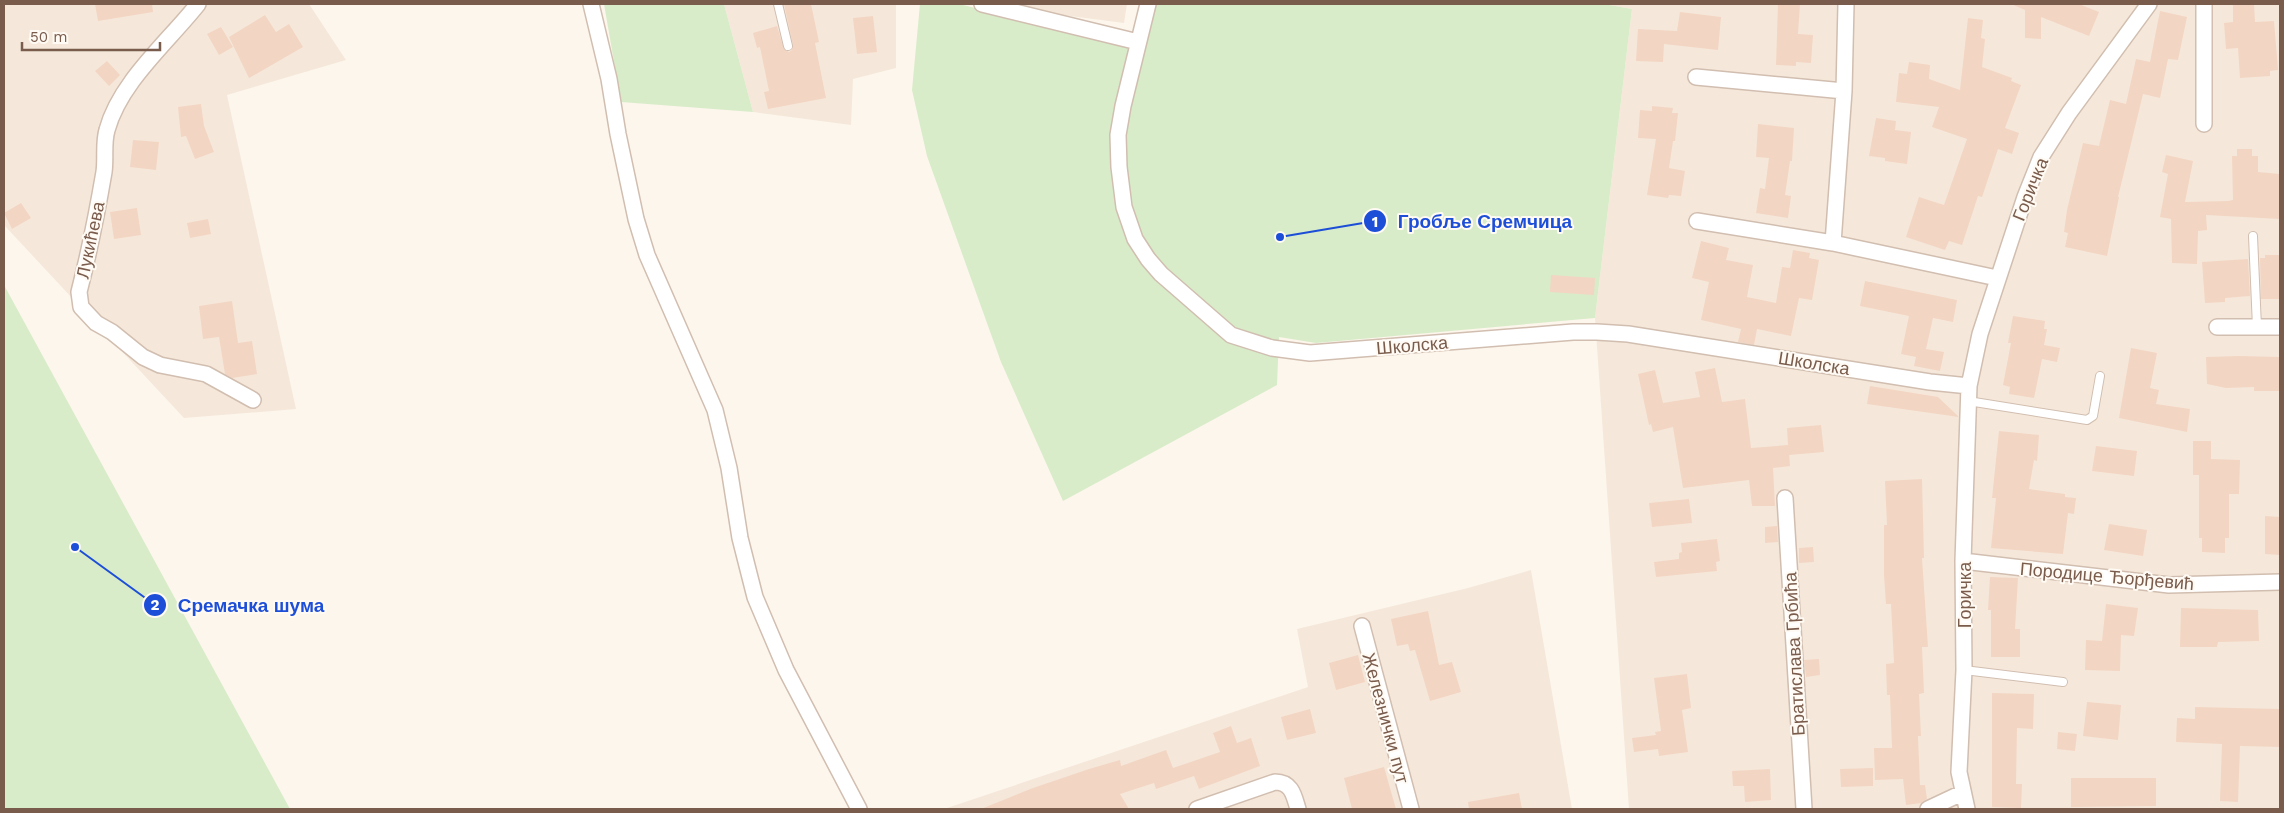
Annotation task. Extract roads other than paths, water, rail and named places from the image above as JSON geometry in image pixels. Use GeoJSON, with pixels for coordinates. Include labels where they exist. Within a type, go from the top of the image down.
{"type":"FeatureCollection","features":[{"type":"Feature","properties":{"kind":"street","name":"Лукићева"},"geometry":{"type":"LineString","coordinates":[[198,4],[134,81],[118,105],[106,131],[106,158],[99,202],[79,292],[81,307],[96,323],[112,332],[142,357],[160,365],[206,374],[253,400]]}},
{"type":"Feature","properties":{"kind":"street"},"geometry":{"type":"LineString","coordinates":[[591,4],[609,79],[628,182],[645,248],[715,410],[729,468],[740,538],[756,597],[786,670],[859,809]]}},
{"type":"Feature","properties":{"kind":"street"},"geometry":{"type":"LineString","coordinates":[[982,4],[1138,42]]}},
{"type":"Feature","properties":{"kind":"street","name":"Школска"},"geometry":{"type":"LineString","coordinates":[[1148,4],[1118,135],[1119,167],[1124,207],[1135,239],[1148,259],[1161,274],[1231,335],[1272,348],[1310,353],[1573,332],[1628,334],[1930,382],[1969,386]]}},
{"type":"Feature","properties":{"kind":"street"},"geometry":{"type":"LineString","coordinates":[[1833,243],[1844,91],[1846,4]]}},
{"type":"Feature","properties":{"kind":"street","name":"Горичка"},"geometry":{"type":"LineString","coordinates":[[1966,809],[1960,772],[1964,670],[1963,562],[1969,386],[1980,334],[2025,197],[2042,157],[2069,113],[2149,4]]}},
{"type":"Feature","properties":{"kind":"street"},"geometry":{"type":"LineString","coordinates":[[2204,4],[2204,124]]}},
{"type":"Feature","properties":{"kind":"street"},"geometry":{"type":"LineString","coordinates":[[1696,77],[1844,91]]}},
{"type":"Feature","properties":{"kind":"street"},"geometry":{"type":"LineString","coordinates":[[1697,221],[1833,243],[1997,278]]}},
{"type":"Feature","properties":{"kind":"street"},"geometry":{"type":"LineString","coordinates":[[2217,327],[2280,327]]}},
{"type":"Feature","properties":{"kind":"street","name":"Братислава Грбића"},"geometry":{"type":"LineString","coordinates":[[1785,498],[1804,809]]}},
{"type":"Feature","properties":{"kind":"street","name":"Породице Ђорђевић"},"geometry":{"type":"LineString","coordinates":[[1963,562],[2169,585],[2280,582]]}},
{"type":"Feature","properties":{"kind":"street","name":"Железнички пут"},"geometry":{"type":"LineString","coordinates":[[1362,626],[1411,809]]}},
{"type":"Feature","properties":{"kind":"street"},"geometry":{"type":"LineString","coordinates":[[1197,809],[1275,782],[1287,784],[1294,796],[1298,809]]}},
{"type":"Feature","properties":{"kind":"street"},"geometry":{"type":"LineString","coordinates":[[1928,809],[1962,793]]}},
{"type":"Feature","properties":{"kind":"lane"},"geometry":{"type":"LineString","coordinates":[[778,4],[788,46]]}},
{"type":"Feature","properties":{"kind":"lane"},"geometry":{"type":"LineString","coordinates":[[2253,236],[2257,326]]}},
{"type":"Feature","properties":{"kind":"lane"},"geometry":{"type":"LineString","coordinates":[[1968,401],[2087,420],[2094,416],[2100,376]]}},
{"type":"Feature","properties":{"kind":"lane"},"geometry":{"type":"LineString","coordinates":[[1964,670],[2064,682]]}},
{"type":"Feature","properties":{"kind":"place","name":"Гробље Сремчица"},"geometry":{"type":"Point","coordinates":[1280,237]}},
{"type":"Feature","properties":{"kind":"place","name":"Сремачка шума"},"geometry":{"type":"Point","coordinates":[75,547]}}]}
